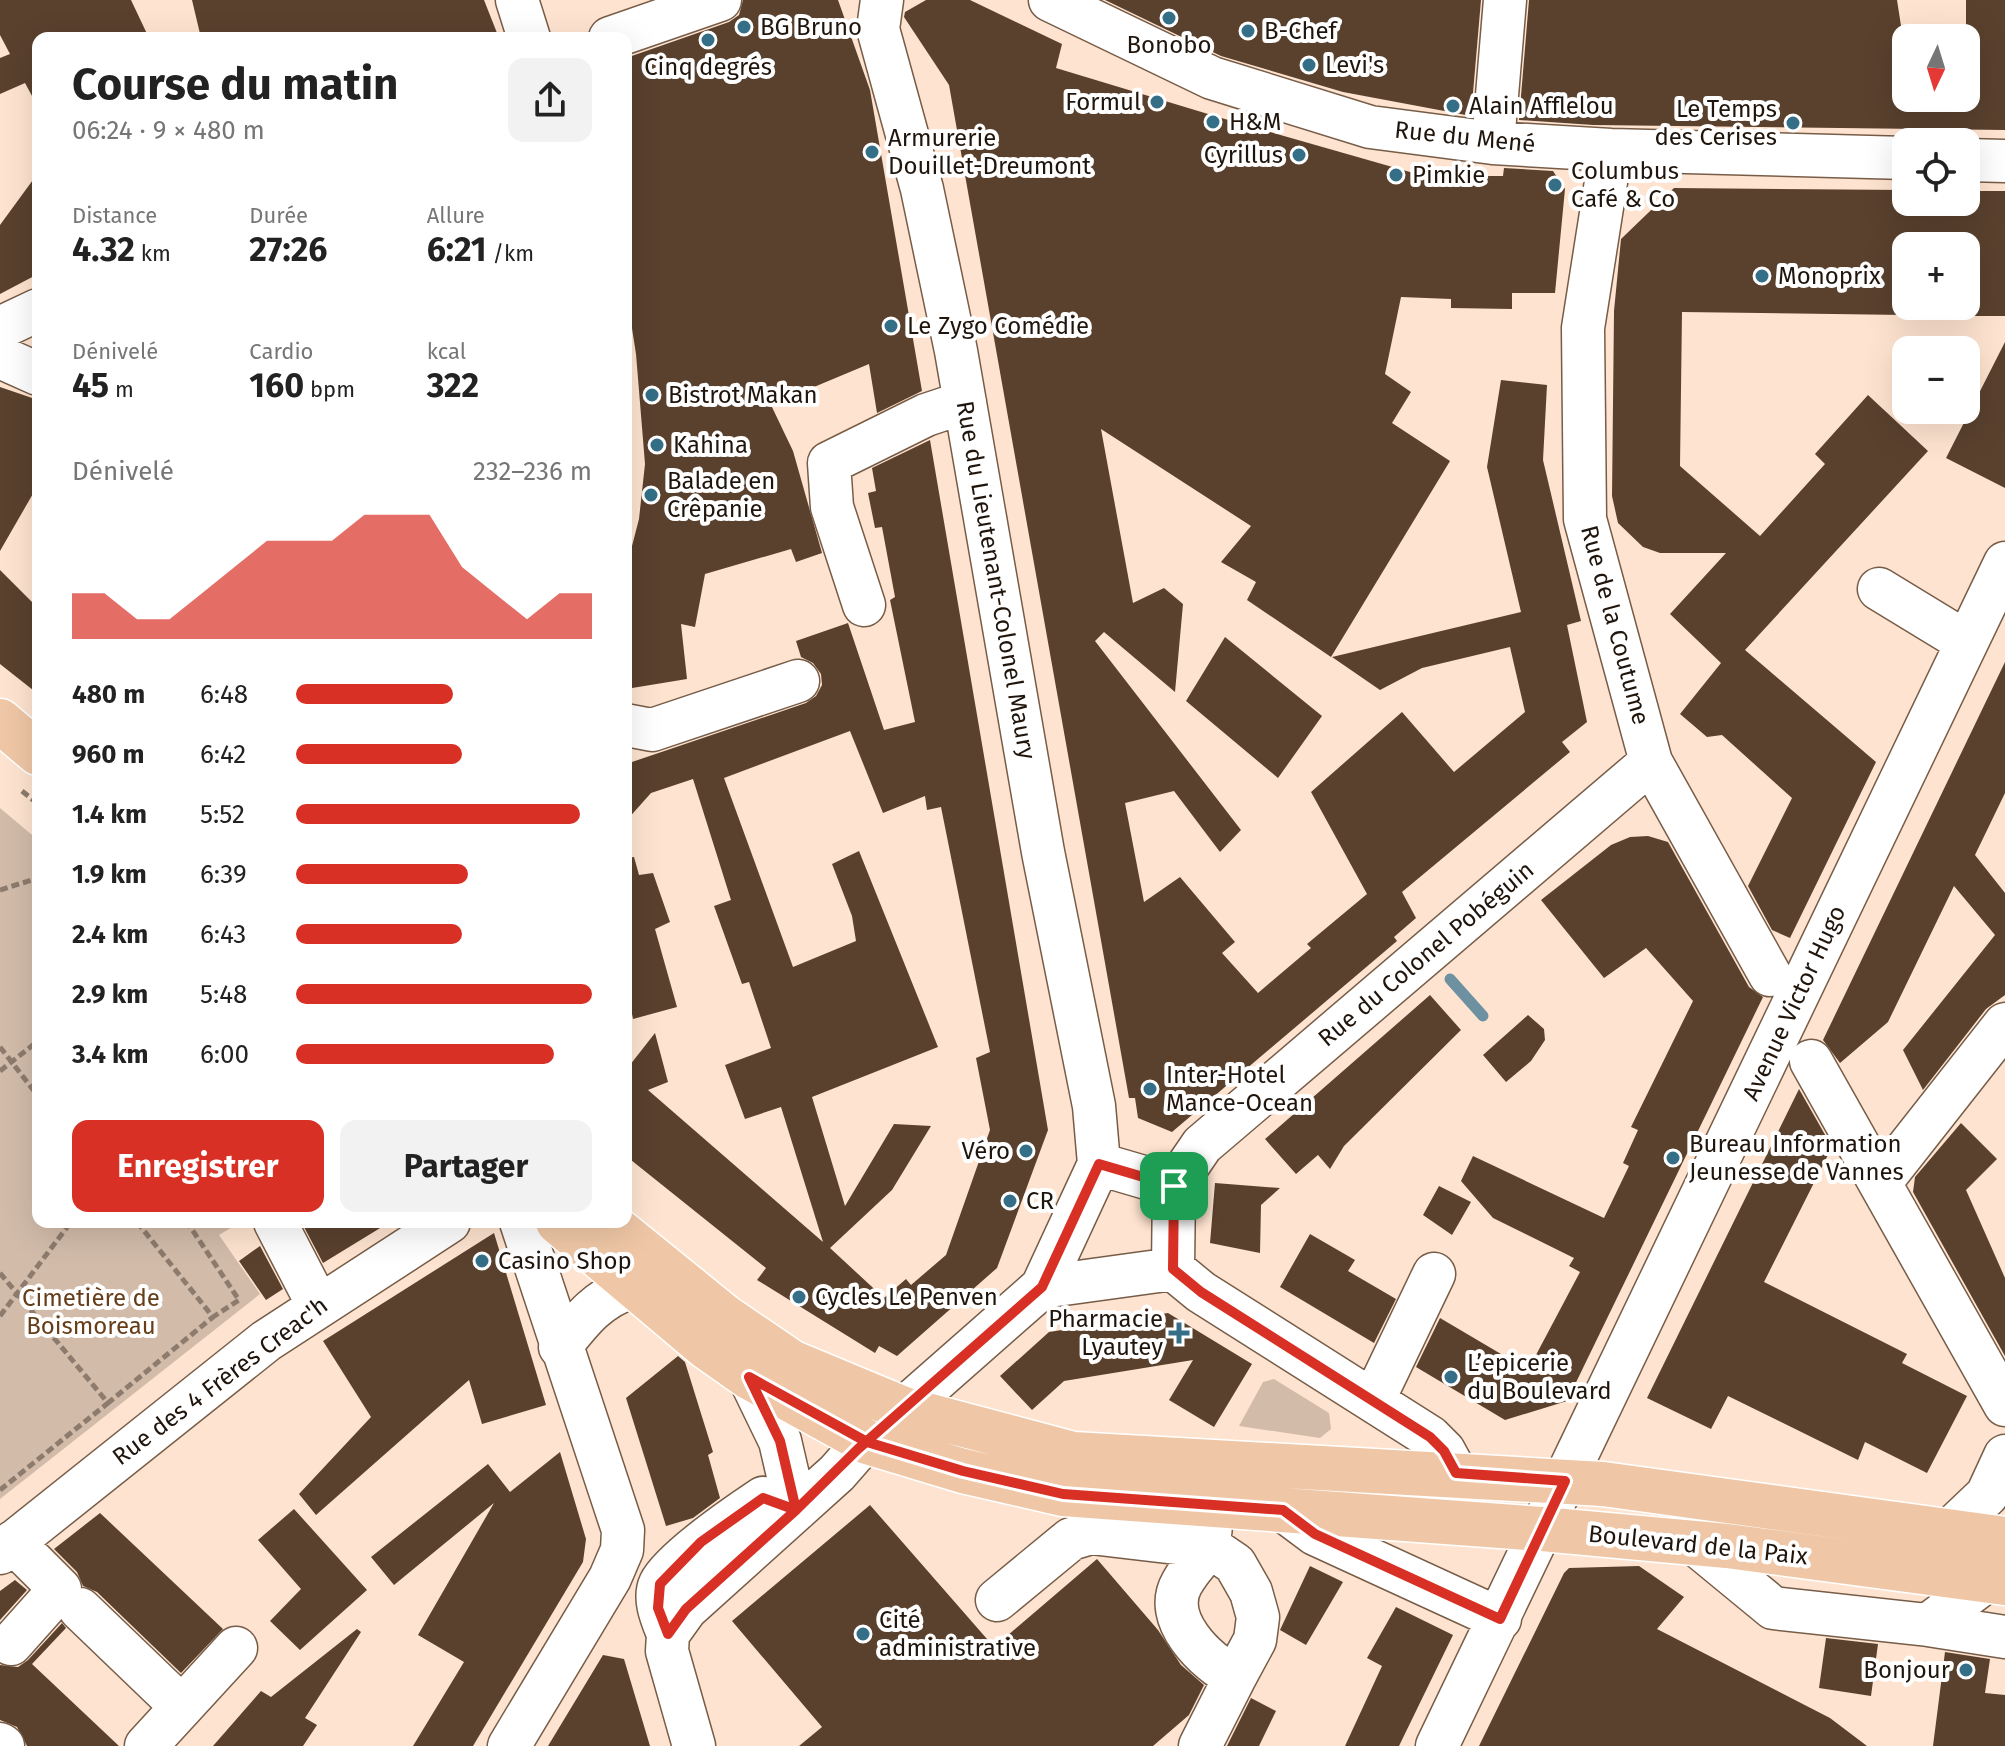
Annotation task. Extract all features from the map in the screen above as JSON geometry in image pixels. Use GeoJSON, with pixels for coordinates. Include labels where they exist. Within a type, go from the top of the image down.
{"type":"FeatureCollection","features":[{"type":"Feature","properties":{"kind":"main road","name":"Boulevard de la Paix"},"geometry":{"type":"LineString","coordinates":[[565,1228],[632,1287],[749,1377],[867,1442],[963,1471],[1211,1526],[1283,1510],[1694,1543],[1996,1582]]}},
{"type":"Feature","properties":{"kind":"main road","name":"Boulevard de la Paix"},"geometry":{"type":"LineString","coordinates":[[615,1228],[725,1317],[791,1362],[904,1409],[1073,1454],[1242,1466],[1456,1473],[1565,1481],[2005,1539]]}},
{"type":"Feature","properties":{"kind":"street"},"geometry":{"type":"LineString","coordinates":[[517,0],[527,32]]}},
{"type":"Feature","properties":{"kind":"street"},"geometry":{"type":"LineString","coordinates":[[627,32],[720,0]]}},
{"type":"Feature","properties":{"kind":"street","name":"Rue du Lieutenant-Colonel Maury"},"geometry":{"type":"LineString","coordinates":[[882,0],[878,29],[922,189],[965,402],[1043,852],[1094,1106],[1099,1164]]}},
{"type":"Feature","properties":{"kind":"street","name":"Rue du Mené"},"geometry":{"type":"LineString","coordinates":[[1050,0],[1212,78],[1370,127],[1493,143],[1611,150],[1892,158]]}},
{"type":"Feature","properties":{"kind":"street"},"geometry":{"type":"LineString","coordinates":[[1493,143],[1505,0]]}},
{"type":"Feature","properties":{"kind":"street","name":"Rue de la Coutume"},"geometry":{"type":"LineString","coordinates":[[1611,150],[1583,328],[1585,519],[1651,762],[1770,975]]}},
{"type":"Feature","properties":{"kind":"street"},"geometry":{"type":"LineString","coordinates":[[1980,160],[2005,161]]}},
{"type":"Feature","properties":{"kind":"street"},"geometry":{"type":"LineString","coordinates":[[0,328],[32,313]]}},
{"type":"Feature","properties":{"kind":"street"},"geometry":{"type":"LineString","coordinates":[[0,357],[32,371]]}},
{"type":"Feature","properties":{"kind":"street"},"geometry":{"type":"LineString","coordinates":[[864,605],[832,507],[829,463],[926,415],[965,402]]}},
{"type":"Feature","properties":{"kind":"street","name":"Avenue Victor Hugo"},"geometry":{"type":"LineString","coordinates":[[1437,1746],[2005,563]]}},
{"type":"Feature","properties":{"kind":"street"},"geometry":{"type":"LineString","coordinates":[[1879,589],[1966,642]]}},
{"type":"Feature","properties":{"kind":"street"},"geometry":{"type":"LineString","coordinates":[[632,726],[652,730],[798,681]]}},
{"type":"Feature","properties":{"kind":"street","name":"Rue du Colonel Pobéguin"},"geometry":{"type":"LineString","coordinates":[[1174,1186],[1202,1145],[1651,762]]}},
{"type":"Feature","properties":{"kind":"street"},"geometry":{"type":"LineString","coordinates":[[1880,1183],[2001,1036]]}},
{"type":"Feature","properties":{"kind":"street"},"geometry":{"type":"LineString","coordinates":[[1811,1061],[2005,1405]]}},
{"type":"Feature","properties":{"kind":"street"},"geometry":{"type":"LineString","coordinates":[[694,1746],[667,1642],[686,1609],[867,1442],[1042,1287],[1099,1164],[1174,1186],[1173,1269]]}},
{"type":"Feature","properties":{"kind":"street"},"geometry":{"type":"LineString","coordinates":[[278,1228],[318,1305]]}},
{"type":"Feature","properties":{"kind":"street","name":"Rue des 4 Frères Creac'h"},"geometry":{"type":"LineString","coordinates":[[6,1548],[266,1341],[440,1228]]}},
{"type":"Feature","properties":{"kind":"street"},"geometry":{"type":"LineString","coordinates":[[509,1746],[584,1625],[622,1550],[623,1530],[523,1228]]}},
{"type":"Feature","properties":{"kind":"street"},"geometry":{"type":"LineString","coordinates":[[1042,1287],[1173,1269],[1201,1292],[1430,1437],[1444,1451],[1456,1473]]}},
{"type":"Feature","properties":{"kind":"street"},"geometry":{"type":"LineString","coordinates":[[1374,1399],[1434,1274]]}},
{"type":"Feature","properties":{"kind":"street"},"geometry":{"type":"LineString","coordinates":[[560,1347],[590,1309],[603,1299],[632,1287]]}},
{"type":"Feature","properties":{"kind":"street"},"geometry":{"type":"LineString","coordinates":[[749,1377],[780,1441],[796,1510]]}},
{"type":"Feature","properties":{"kind":"street"},"geometry":{"type":"LineString","coordinates":[[1947,1533],[1987,1495],[2005,1456]]}},
{"type":"Feature","properties":{"kind":"street"},"geometry":{"type":"LineString","coordinates":[[1283,1510],[1315,1534],[1500,1619]]}},
{"type":"Feature","properties":{"kind":"street"},"geometry":{"type":"LineString","coordinates":[[997,1600],[1071,1539],[1091,1533],[1211,1526]]}},
{"type":"Feature","properties":{"kind":"street"},"geometry":{"type":"LineString","coordinates":[[1200,1746],[1255,1640],[1258,1617],[1251,1592],[1211,1526]]}},
{"type":"Feature","properties":{"kind":"street"},"geometry":{"type":"LineString","coordinates":[[1211,1526],[1181,1584],[1177,1609],[1182,1626],[1216,1667],[1235,1677]]}},
{"type":"Feature","properties":{"kind":"street"},"geometry":{"type":"LineString","coordinates":[[1694,1543],[1773,1608],[2005,1637]]}},
{"type":"Feature","properties":{"kind":"street"},"geometry":{"type":"LineString","coordinates":[[6,1548],[50,1580],[6,1640]]}},
{"type":"Feature","properties":{"kind":"street"},"geometry":{"type":"LineString","coordinates":[[1928,1625],[1996,1582]]}},
{"type":"Feature","properties":{"kind":"street"},"geometry":{"type":"LineString","coordinates":[[80,1609],[182,1707]]}},
{"type":"Feature","properties":{"kind":"street"},"geometry":{"type":"LineString","coordinates":[[146,1746],[236,1648]]}},
{"type":"Feature","properties":{"kind":"path"},"geometry":{"type":"LineString","coordinates":[[0,890],[32,880]]}},
{"type":"Feature","properties":{"kind":"path"},"geometry":{"type":"LineString","coordinates":[[0,1071],[32,1046]]}},
{"type":"Feature","properties":{"kind":"path"},"geometry":{"type":"LineString","coordinates":[[0,1047],[32,1088]]}},
{"type":"Feature","properties":{"kind":"path"},"geometry":{"type":"LineString","coordinates":[[0,1316],[67,1228]]}},
{"type":"Feature","properties":{"kind":"path"},"geometry":{"type":"LineString","coordinates":[[142,1228],[213,1317]]}},
{"type":"Feature","properties":{"kind":"path"},"geometry":{"type":"LineString","coordinates":[[0,1490],[213,1317],[239,1300],[191,1228]]}},
{"type":"Feature","properties":{"kind":"path"},"geometry":{"type":"LineString","coordinates":[[0,1273],[108,1403]]}},
{"type":"Feature","properties":{"kind":"green space","name":"Cimetière de Boismoreau"},"geometry":{"type":"Polygon","coordinates":[[[0,808],[32,835],[32,1228],[231,1228],[219,1235],[260,1294],[0,1499],[0,808]]]}},
{"type":"Feature","properties":{"kind":"green space"},"geometry":{"type":"Polygon","coordinates":[[[1274,1379],[1329,1413],[1331,1429],[1320,1438],[1239,1426],[1263,1382],[1274,1379]]]}},
{"type":"Feature","properties":{"kind":"building"},"geometry":{"type":"Polygon","coordinates":[[[0,0],[131,0],[146,32],[32,32],[32,96],[25,83],[0,94],[0,58],[10,54],[0,35],[0,0]]]}},
{"type":"Feature","properties":{"kind":"building"},"geometry":{"type":"Polygon","coordinates":[[[192,0],[484,0],[497,32],[200,32],[192,0]]]}},
{"type":"Feature","properties":{"kind":"building"},"geometry":{"type":"Polygon","coordinates":[[[743,0],[838,0],[870,90],[922,391],[877,413],[869,364],[771,405],[793,451],[822,553],[796,562],[791,549],[705,574],[695,627],[681,624],[687,679],[632,688],[632,546],[639,519],[645,464],[632,328],[632,56],[729,22],[739,15],[743,0]]]}},
{"type":"Feature","properties":{"kind":"building"},"geometry":{"type":"Polygon","coordinates":[[[926,0],[970,0],[1062,44],[1056,68],[1218,117],[1452,184],[1454,176],[1503,176],[1504,168],[1553,171],[1565,189],[1555,293],[1512,293],[1512,309],[1451,308],[1451,299],[1401,297],[1385,374],[1411,392],[1392,423],[1450,461],[1331,657],[1247,600],[1256,582],[1221,562],[1251,526],[1101,429],[1133,603],[1164,588],[1183,604],[1175,692],[1104,632],[1095,641],[1241,830],[1220,852],[1174,791],[1125,803],[1144,902],[1180,877],[1235,942],[1222,953],[1258,993],[1311,948],[1307,944],[1367,894],[1311,792],[1402,712],[1454,772],[1525,712],[1510,647],[1422,668],[1380,690],[1332,657],[1521,612],[1487,467],[1501,380],[1547,385],[1543,460],[1581,621],[1567,625],[1587,722],[1562,742],[1570,752],[1402,892],[1416,918],[1394,937],[1397,941],[1172,1132],[1138,1118],[1135,1098],[1129,1098],[949,85],[904,17],[905,12],[926,0]]]}},
{"type":"Feature","properties":{"kind":"building"},"geometry":{"type":"Polygon","coordinates":[[[1105,0],[1481,0],[1471,116],[1343,92],[1221,56],[1105,0]]]}},
{"type":"Feature","properties":{"kind":"building"},"geometry":{"type":"Polygon","coordinates":[[[1529,0],[1897,0],[1901,24],[1892,24],[1892,112],[1980,112],[1980,24],[1966,24],[1966,0],[2005,0],[2005,130],[1593,125],[1519,120],[1529,0]]]}},
{"type":"Feature","properties":{"kind":"building"},"geometry":{"type":"Polygon","coordinates":[[[32,181],[32,277],[0,294],[0,225],[32,181]]]}},
{"type":"Feature","properties":{"kind":"building"},"geometry":{"type":"Polygon","coordinates":[[[1674,188],[1892,190],[1892,216],[1980,216],[1980,191],[2005,191],[2005,316],[1980,316],[1980,232],[1892,232],[1892,315],[1682,312],[1680,466],[1760,536],[1825,464],[1815,454],[1868,395],[1892,417],[1892,424],[1899,424],[1928,451],[1745,650],[1876,762],[1790,938],[1772,930],[1748,886],[1792,798],[1722,735],[1707,737],[1680,714],[1721,663],[1670,614],[1726,553],[1660,553],[1643,547],[1618,523],[1612,496],[1614,311],[1621,239],[1674,188]]]}},
{"type":"Feature","properties":{"kind":"building"},"geometry":{"type":"Polygon","coordinates":[[[2005,342],[2005,488],[1946,458],[1963,424],[1980,424],[1980,391],[2005,342]]]}},
{"type":"Feature","properties":{"kind":"building"},"geometry":{"type":"Polygon","coordinates":[[[0,387],[32,398],[32,495],[0,551],[0,387]]]}},
{"type":"Feature","properties":{"kind":"building"},"geometry":{"type":"Polygon","coordinates":[[[930,440],[1048,1130],[997,1268],[897,1356],[879,1346],[875,1353],[757,1280],[766,1268],[632,1161],[632,1062],[655,1033],[668,1082],[648,1090],[823,1242],[781,1107],[745,1119],[725,1065],[771,1048],[749,982],[742,984],[714,906],[731,900],[693,779],[651,793],[632,814],[632,762],[806,703],[816,696],[822,685],[821,674],[813,663],[801,657],[796,641],[848,623],[884,730],[915,722],[890,600],[895,597],[882,527],[875,528],[868,493],[876,491],[872,468],[930,440]],[[850,731],[724,778],[793,967],[856,941],[852,916],[832,864],[859,851],[938,1047],[812,1097],[845,1206],[894,1124],[931,1126],[892,1190],[830,1248],[884,1298],[906,1279],[911,1285],[946,1255],[990,1130],[976,1058],[990,1052],[941,807],[927,810],[925,796],[883,813],[850,731]]]}},
{"type":"Feature","properties":{"kind":"building"},"geometry":{"type":"Polygon","coordinates":[[[0,570],[32,602],[32,689],[0,664],[0,570]]]}},
{"type":"Feature","properties":{"kind":"building"},"geometry":{"type":"Polygon","coordinates":[[[1225,637],[1322,716],[1278,778],[1186,701],[1225,637]]]}},
{"type":"Feature","properties":{"kind":"building"},"geometry":{"type":"Polygon","coordinates":[[[2005,662],[2005,793],[1975,855],[2005,893],[2005,995],[1986,1009],[1923,1090],[1903,1050],[1995,935],[1954,886],[1888,1022],[1840,1063],[1823,1040],[2005,662]]]}},
{"type":"Feature","properties":{"kind":"building"},"geometry":{"type":"Polygon","coordinates":[[[1648,836],[1668,842],[1749,987],[1763,997],[1567,1401],[1505,1420],[1416,1367],[1440,1318],[1528,1370],[1580,1272],[1569,1266],[1574,1258],[1493,1218],[1461,1181],[1473,1156],[1604,1218],[1629,1166],[1623,1163],[1638,1130],[1631,1127],[1693,1001],[1646,948],[1604,978],[1541,900],[1611,845],[1630,837],[1648,836]]]}},
{"type":"Feature","properties":{"kind":"building"},"geometry":{"type":"Polygon","coordinates":[[[632,857],[639,875],[653,873],[670,922],[655,929],[677,1007],[633,1019],[632,1014],[632,857]]]}},
{"type":"Feature","properties":{"kind":"building"},"geometry":{"type":"Polygon","coordinates":[[[1430,995],[1461,1030],[1344,1146],[1330,1169],[1318,1155],[1296,1174],[1265,1139],[1430,995]]]}},
{"type":"Feature","properties":{"kind":"building"},"geometry":{"type":"Polygon","coordinates":[[[1528,1015],[1544,1029],[1545,1040],[1531,1061],[1506,1082],[1483,1055],[1528,1015]]]}},
{"type":"Feature","properties":{"kind":"building"},"geometry":{"type":"Polygon","coordinates":[[[1799,1089],[1832,1147],[1764,1282],[1907,1354],[1902,1363],[1967,1396],[1927,1473],[1865,1442],[1858,1460],[1728,1396],[1711,1429],[1647,1398],[1799,1089]]]}},
{"type":"Feature","properties":{"kind":"building"},"geometry":{"type":"Polygon","coordinates":[[[1961,1123],[1997,1159],[1966,1190],[2005,1278],[2005,1356],[1913,1192],[1915,1177],[1961,1123]]]}},
{"type":"Feature","properties":{"kind":"building"},"geometry":{"type":"Polygon","coordinates":[[[1215,1183],[1280,1188],[1261,1205],[1260,1253],[1210,1243],[1215,1183]]]}},
{"type":"Feature","properties":{"kind":"building"},"geometry":{"type":"Polygon","coordinates":[[[1439,1186],[1471,1202],[1452,1235],[1423,1215],[1439,1186]]]}},
{"type":"Feature","properties":{"kind":"building"},"geometry":{"type":"Polygon","coordinates":[[[305,1228],[380,1228],[323,1263],[305,1228]]]}},
{"type":"Feature","properties":{"kind":"building"},"geometry":{"type":"Polygon","coordinates":[[[494,1233],[546,1405],[482,1424],[469,1380],[316,1515],[299,1494],[371,1417],[323,1341],[494,1233]]]}},
{"type":"Feature","properties":{"kind":"building"},"geometry":{"type":"Polygon","coordinates":[[[1310,1234],[1355,1260],[1348,1271],[1396,1299],[1374,1343],[1280,1287],[1310,1234]]]}},
{"type":"Feature","properties":{"kind":"building"},"geometry":{"type":"Polygon","coordinates":[[[260,1246],[283,1289],[266,1300],[239,1261],[260,1246]]]}},
{"type":"Feature","properties":{"kind":"building"},"geometry":{"type":"Polygon","coordinates":[[[1168,1313],[1252,1364],[1214,1427],[1169,1400],[1193,1360],[1064,1381],[1032,1410],[1000,1376],[1049,1332],[1168,1313]]]}},
{"type":"Feature","properties":{"kind":"building"},"geometry":{"type":"Polygon","coordinates":[[[678,1356],[685,1362],[713,1452],[708,1455],[720,1498],[693,1518],[666,1526],[626,1398],[678,1356]]]}},
{"type":"Feature","properties":{"kind":"building"},"geometry":{"type":"Polygon","coordinates":[[[560,1452],[586,1539],[583,1562],[473,1746],[413,1746],[464,1662],[418,1635],[494,1503],[394,1585],[371,1557],[488,1464],[510,1492],[560,1452]]]}},
{"type":"Feature","properties":{"kind":"building","name":"Cité administrative"},"geometry":{"type":"Polygon","coordinates":[[[870,1505],[994,1647],[1097,1559],[1158,1630],[1181,1665],[1204,1685],[1189,1715],[1153,1746],[799,1746],[822,1727],[732,1621],[870,1505]]]}},
{"type":"Feature","properties":{"kind":"building"},"geometry":{"type":"Polygon","coordinates":[[[294,1509],[367,1590],[300,1650],[270,1621],[301,1589],[258,1540],[294,1509]]]}},
{"type":"Feature","properties":{"kind":"building"},"geometry":{"type":"Polygon","coordinates":[[[100,1513],[223,1629],[181,1673],[97,1592],[83,1586],[77,1572],[54,1549],[100,1513]]]}},
{"type":"Feature","properties":{"kind":"building"},"geometry":{"type":"Polygon","coordinates":[[[1310,1566],[1343,1582],[1306,1645],[1280,1630],[1310,1566]]]}},
{"type":"Feature","properties":{"kind":"building"},"geometry":{"type":"Polygon","coordinates":[[[1639,1566],[1684,1597],[1657,1629],[1830,1718],[1867,1746],[1479,1746],[1564,1573],[1569,1568],[1639,1566]]]}},
{"type":"Feature","properties":{"kind":"building"},"geometry":{"type":"Polygon","coordinates":[[[15,1580],[27,1590],[0,1620],[0,1591],[15,1580]]]}},
{"type":"Feature","properties":{"kind":"building"},"geometry":{"type":"Polygon","coordinates":[[[1396,1607],[1453,1635],[1399,1746],[1345,1746],[1382,1666],[1367,1658],[1396,1607]]]}},
{"type":"Feature","properties":{"kind":"building"},"geometry":{"type":"Polygon","coordinates":[[[62,1623],[66,1628],[32,1664],[119,1746],[27,1746],[17,1727],[0,1720],[0,1665],[18,1667],[62,1623]]]}},
{"type":"Feature","properties":{"kind":"building"},"geometry":{"type":"Polygon","coordinates":[[[357,1629],[361,1632],[305,1718],[317,1725],[303,1746],[213,1746],[261,1691],[271,1697],[357,1629]]]}},
{"type":"Feature","properties":{"kind":"building"},"geometry":{"type":"Polygon","coordinates":[[[1826,1638],[1878,1644],[1871,1696],[1819,1688],[1826,1638]]]}},
{"type":"Feature","properties":{"kind":"building"},"geometry":{"type":"Polygon","coordinates":[[[1945,1652],[1990,1659],[1985,1693],[2005,1695],[2005,1746],[1933,1746],[1945,1652]]]}},
{"type":"Feature","properties":{"kind":"building"},"geometry":{"type":"Polygon","coordinates":[[[603,1655],[624,1659],[650,1746],[548,1746],[603,1655]]]}},
{"type":"Feature","properties":{"kind":"building"},"geometry":{"type":"Polygon","coordinates":[[[1251,1698],[1276,1711],[1259,1746],[1227,1746],[1251,1698]]]}},
{"type":"Feature","properties":{"kind":"waterway"},"geometry":{"type":"LineString","coordinates":[[1450,979],[1483,1016]]}},
{"type":"Feature","properties":{"kind":"place","name":"Bonobo"},"geometry":{"type":"Point","coordinates":[1169,18]}},
{"type":"Feature","properties":{"kind":"place","name":"BG Bruno"},"geometry":{"type":"Point","coordinates":[744,27]}},
{"type":"Feature","properties":{"kind":"place","name":"B-Chef"},"geometry":{"type":"Point","coordinates":[1248,31]}},
{"type":"Feature","properties":{"kind":"place","name":"Cinq degrés"},"geometry":{"type":"Point","coordinates":[708,40]}},
{"type":"Feature","properties":{"kind":"place","name":"Levi's"},"geometry":{"type":"Point","coordinates":[1309,65]}},
{"type":"Feature","properties":{"kind":"place","name":"Formul"},"geometry":{"type":"Point","coordinates":[1157,102]}},
{"type":"Feature","properties":{"kind":"place","name":"Alain Afflelou"},"geometry":{"type":"Point","coordinates":[1453,106]}},
{"type":"Feature","properties":{"kind":"place","name":"H&M"},"geometry":{"type":"Point","coordinates":[1213,122]}},
{"type":"Feature","properties":{"kind":"place","name":"Le Temps des Cerises"},"geometry":{"type":"Point","coordinates":[1793,123]}},
{"type":"Feature","properties":{"kind":"place","name":"Armurerie Douillet-Dreumont"},"geometry":{"type":"Point","coordinates":[872,152]}},
{"type":"Feature","properties":{"kind":"place","name":"Cyrillus"},"geometry":{"type":"Point","coordinates":[1299,155]}},
{"type":"Feature","properties":{"kind":"place","name":"Pimkie"},"geometry":{"type":"Point","coordinates":[1396,175]}},
{"type":"Feature","properties":{"kind":"place","name":"Columbus Café & Co"},"geometry":{"type":"Point","coordinates":[1555,185]}},
{"type":"Feature","properties":{"kind":"place","name":"Monoprix"},"geometry":{"type":"Point","coordinates":[1762,276]}},
{"type":"Feature","properties":{"kind":"place","name":"Le Zygo Comédie"},"geometry":{"type":"Point","coordinates":[891,326]}},
{"type":"Feature","properties":{"kind":"place","name":"Bistrot Makan"},"geometry":{"type":"Point","coordinates":[652,395]}},
{"type":"Feature","properties":{"kind":"place","name":"Kahina"},"geometry":{"type":"Point","coordinates":[657,445]}},
{"type":"Feature","properties":{"kind":"place","name":"Balade en Crêpanie"},"geometry":{"type":"Point","coordinates":[651,495]}},
{"type":"Feature","properties":{"kind":"place","name":"Inter-Hotel Mance-Ocean"},"geometry":{"type":"Point","coordinates":[1150,1089]}},
{"type":"Feature","properties":{"kind":"place","name":"Véro"},"geometry":{"type":"Point","coordinates":[1026,1151]}},
{"type":"Feature","properties":{"kind":"place","name":"Bureau Information Jeunesse de Vannes"},"geometry":{"type":"Point","coordinates":[1673,1158]}},
{"type":"Feature","properties":{"kind":"place","name":"CR"},"geometry":{"type":"Point","coordinates":[1010,1201]}},
{"type":"Feature","properties":{"kind":"place","name":"Casino Shop"},"geometry":{"type":"Point","coordinates":[482,1261]}},
{"type":"Feature","properties":{"kind":"place","name":"Cycles Le Penven"},"geometry":{"type":"Point","coordinates":[799,1297]}},
{"type":"Feature","properties":{"kind":"place","name":"Pharmacie Lyautey"},"geometry":{"type":"Point","coordinates":[1179,1333]}},
{"type":"Feature","properties":{"kind":"place","name":"L’epicerie du Boulevard"},"geometry":{"type":"Point","coordinates":[1451,1377]}},
{"type":"Feature","properties":{"kind":"place","name":"Cité administrative"},"geometry":{"type":"Point","coordinates":[863,1634]}},
{"type":"Feature","properties":{"kind":"place","name":"Bonjour"},"geometry":{"type":"Point","coordinates":[1966,1670]}},
{"type":"Feature","properties":{"kind":"route"},"geometry":{"type":"LineString","coordinates":[[1174,1186],[1099,1164],[1042,1287],[867,1442],[858,1449],[796,1510],[763,1498],[701,1542],[660,1584],[658,1608],[668,1634],[686,1609],[796,1510],[780,1441],[749,1377],[867,1442],[963,1471],[1063,1494],[1283,1510],[1315,1534],[1500,1619],[1565,1481],[1456,1473],[1444,1451],[1430,1437],[1201,1292],[1173,1269],[1174,1186]]}}]}
